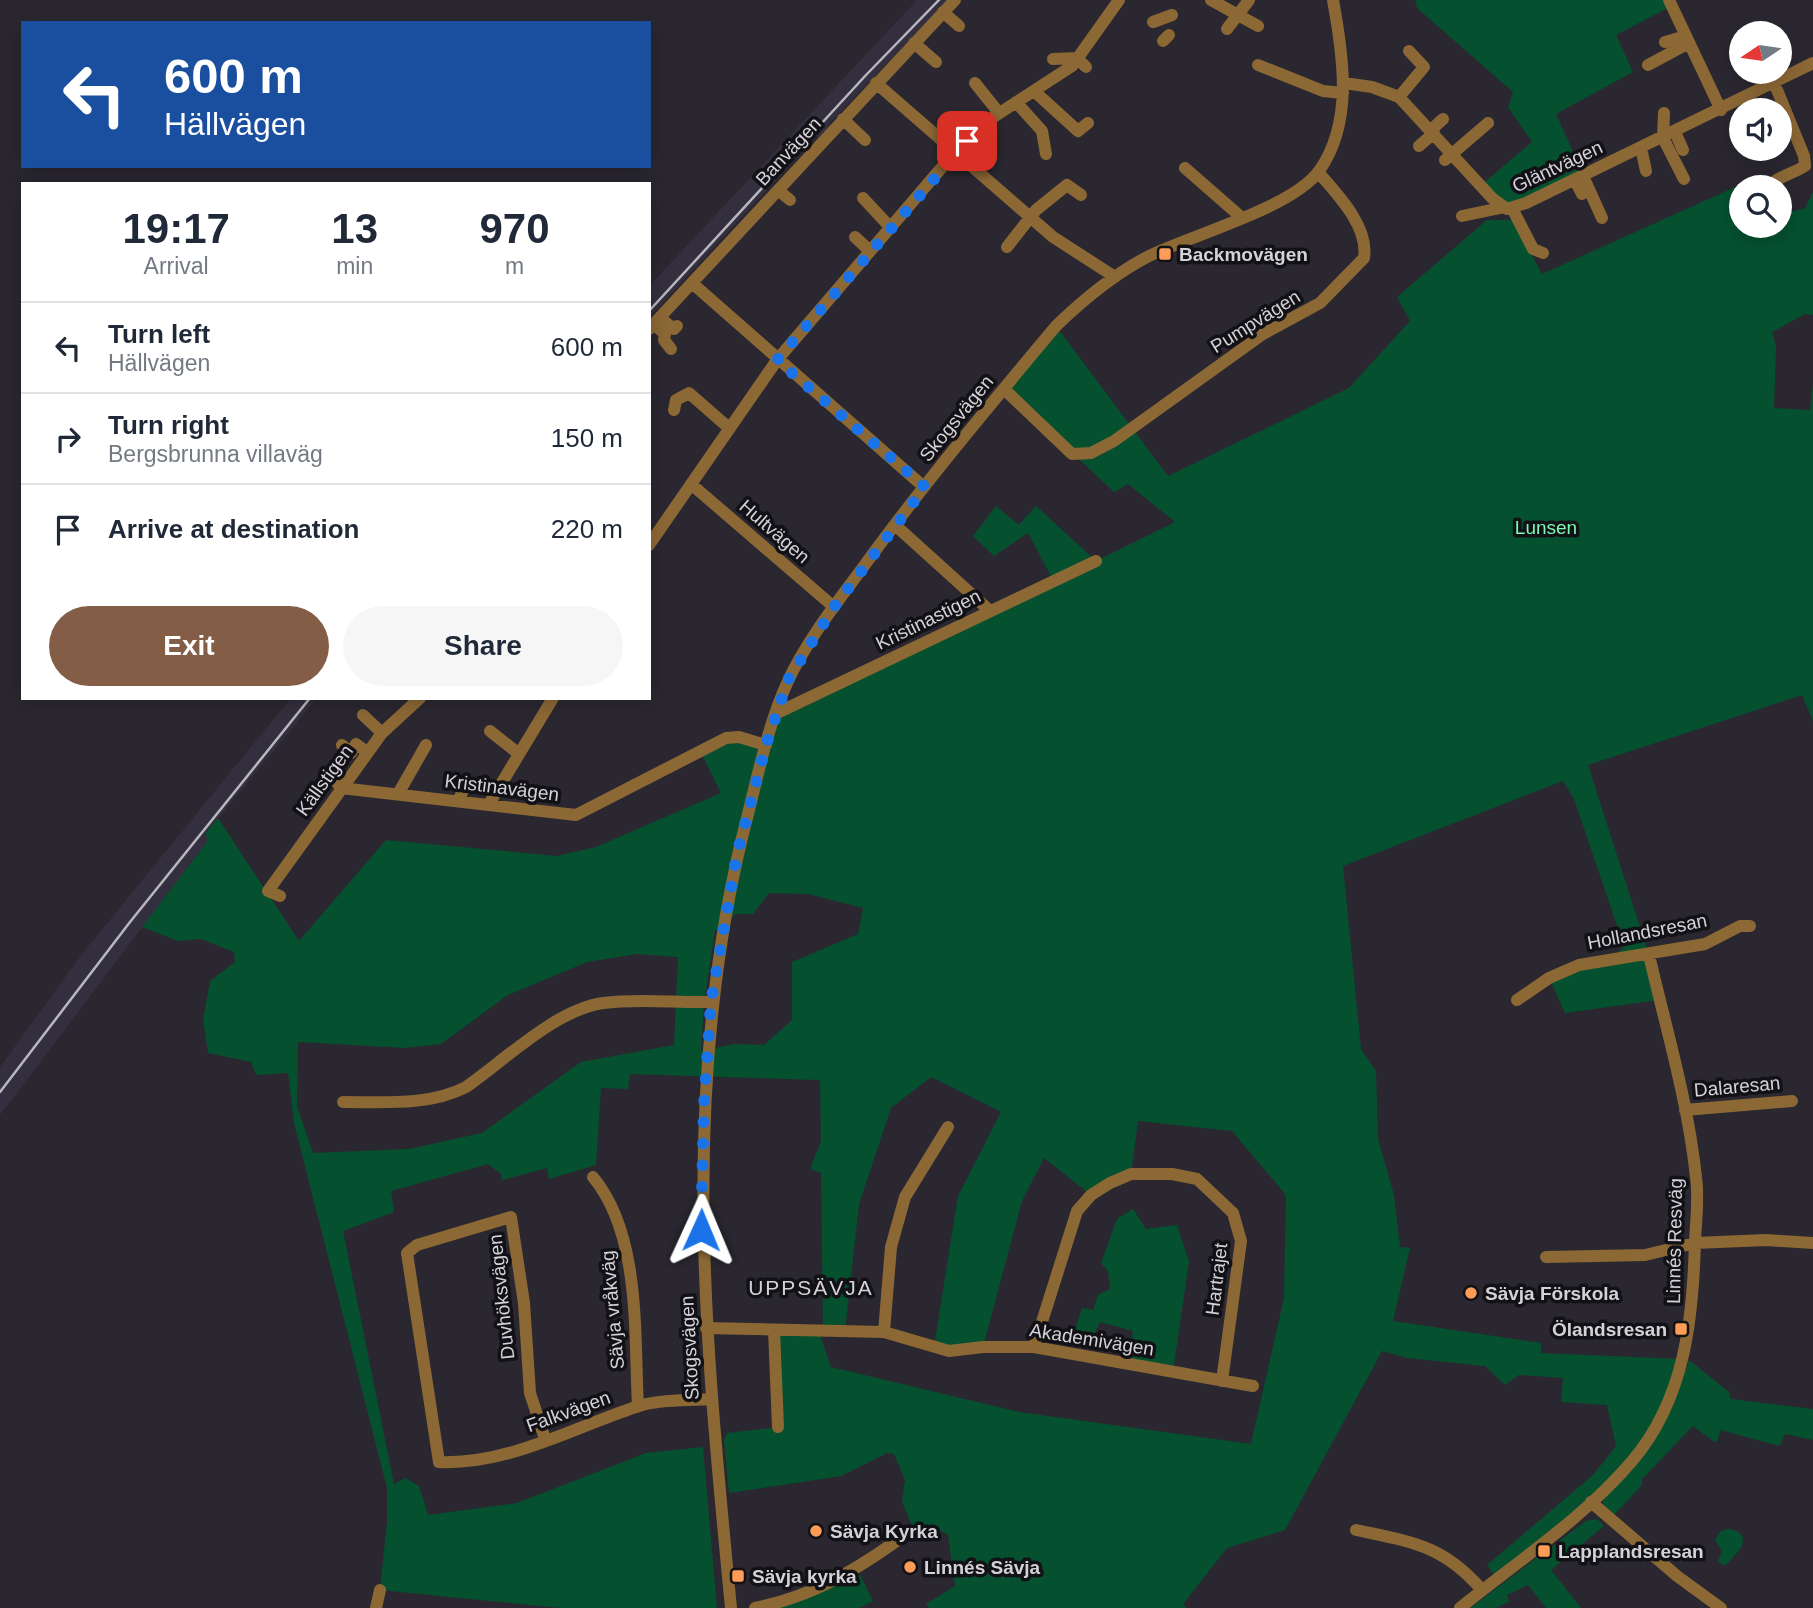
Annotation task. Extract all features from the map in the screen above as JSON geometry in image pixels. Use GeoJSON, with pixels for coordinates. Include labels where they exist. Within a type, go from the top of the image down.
{"type":"FeatureCollection","features":[{"type":"Feature","properties":{"kind":"street","name":"Banvägen"},"geometry":{"type":"LineString","coordinates":[[654,324],[692,283],[715,268],[778,190],[955,0]]}},
{"type":"Feature","properties":{"kind":"street"},"geometry":{"type":"LineString","coordinates":[[1211,0],[1258,26]]}},
{"type":"Feature","properties":{"kind":"street"},"geometry":{"type":"LineString","coordinates":[[1227,29],[1249,0]]}},
{"type":"Feature","properties":{"kind":"street","name":"Skogsvägen"},"geometry":{"type":"LineString","coordinates":[[731,1608],[706,1328],[701,1230],[702,1143],[711,1002],[737,854],[766,745],[788,680],[834,607],[895,525],[1056,326],[1084,299],[1154,254],[1296,194],[1318,172],[1327,157],[1341,115],[1344,88],[1333,0]]}},
{"type":"Feature","properties":{"kind":"street"},"geometry":{"type":"LineString","coordinates":[[1669,0],[1721,110]]}},
{"type":"Feature","properties":{"kind":"street"},"geometry":{"type":"LineString","coordinates":[[651,542],[777,360],[870,251],[892,220],[933,184],[955,152],[970,145],[999,113],[1034,91],[1044,78],[1082,63],[1113,2]]}},
{"type":"Feature","properties":{"kind":"street"},"geometry":{"type":"LineString","coordinates":[[943,12],[959,26]]}},
{"type":"Feature","properties":{"kind":"street"},"geometry":{"type":"LineString","coordinates":[[1665,42],[1688,39]]}},
{"type":"Feature","properties":{"kind":"street"},"geometry":{"type":"LineString","coordinates":[[1648,65],[1688,39]]}},
{"type":"Feature","properties":{"kind":"street"},"geometry":{"type":"LineString","coordinates":[[914,43],[936,62]]}},
{"type":"Feature","properties":{"kind":"street"},"geometry":{"type":"LineString","coordinates":[[1399,97],[1412,79],[1423,71],[1426,61],[1409,51],[1413,50]]}},
{"type":"Feature","properties":{"kind":"street"},"geometry":{"type":"LineString","coordinates":[[1053,59],[1082,63]]}},
{"type":"Feature","properties":{"kind":"street","name":"Gläntvägen"},"geometry":{"type":"LineString","coordinates":[[1792,72],[1813,63]]}},
{"type":"Feature","properties":{"kind":"street","name":"Gläntvägen"},"geometry":{"type":"LineString","coordinates":[[1258,65],[1324,91],[1344,88],[1378,96],[1399,97],[1433,132],[1449,157],[1465,160],[1486,192],[1518,208],[1586,178],[1634,148],[1702,126],[1721,110],[1766,84]]}},
{"type":"Feature","properties":{"kind":"street"},"geometry":{"type":"LineString","coordinates":[[876,83],[901,99],[955,152],[1053,237],[1115,277]]}},
{"type":"Feature","properties":{"kind":"street"},"geometry":{"type":"LineString","coordinates":[[975,83],[999,113]]}},
{"type":"Feature","properties":{"kind":"street"},"geometry":{"type":"LineString","coordinates":[[1775,84],[1784,99],[1804,156],[1805,166],[1792,175]]}},
{"type":"Feature","properties":{"kind":"street"},"geometry":{"type":"LineString","coordinates":[[1034,91],[1078,131],[1088,123]]}},
{"type":"Feature","properties":{"kind":"street"},"geometry":{"type":"LineString","coordinates":[[1016,102],[1042,131],[1046,155]]}},
{"type":"Feature","properties":{"kind":"street"},"geometry":{"type":"LineString","coordinates":[[1664,113],[1684,179]]}},
{"type":"Feature","properties":{"kind":"street"},"geometry":{"type":"LineString","coordinates":[[843,119],[864,140]]}},
{"type":"Feature","properties":{"kind":"street"},"geometry":{"type":"LineString","coordinates":[[1419,146],[1443,119]]}},
{"type":"Feature","properties":{"kind":"street"},"geometry":{"type":"LineString","coordinates":[[1449,157],[1488,122]]}},
{"type":"Feature","properties":{"kind":"street"},"geometry":{"type":"LineString","coordinates":[[1669,135],[1683,150]]}},
{"type":"Feature","properties":{"kind":"street"},"geometry":{"type":"LineString","coordinates":[[1634,148],[1646,171]]}},
{"type":"Feature","properties":{"kind":"street"},"geometry":{"type":"LineString","coordinates":[[813,152],[824,163]]}},
{"type":"Feature","properties":{"kind":"street"},"geometry":{"type":"LineString","coordinates":[[1185,168],[1241,218]]}},
{"type":"Feature","properties":{"kind":"street","name":"Pumpvägen"},"geometry":{"type":"LineString","coordinates":[[1004,389],[1073,454],[1091,453],[1114,442],[1263,334],[1320,303],[1364,258],[1365,250],[1352,214],[1318,172]]}},
{"type":"Feature","properties":{"kind":"street"},"geometry":{"type":"LineString","coordinates":[[1582,194],[1586,178]]}},
{"type":"Feature","properties":{"kind":"street"},"geometry":{"type":"LineString","coordinates":[[1586,178],[1602,218]]}},
{"type":"Feature","properties":{"kind":"street"},"geometry":{"type":"LineString","coordinates":[[1007,247],[1030,218],[1067,185],[1081,195]]}},
{"type":"Feature","properties":{"kind":"street"},"geometry":{"type":"LineString","coordinates":[[778,190],[790,200]]}},
{"type":"Feature","properties":{"kind":"street"},"geometry":{"type":"LineString","coordinates":[[863,198],[892,220]]}},
{"type":"Feature","properties":{"kind":"street"},"geometry":{"type":"LineString","coordinates":[[1462,216],[1518,208],[1533,249],[1543,253]]}},
{"type":"Feature","properties":{"kind":"street"},"geometry":{"type":"LineString","coordinates":[[855,237],[870,251]]}},
{"type":"Feature","properties":{"kind":"street"},"geometry":{"type":"LineString","coordinates":[[692,283],[925,487]]}},
{"type":"Feature","properties":{"kind":"street"},"geometry":{"type":"LineString","coordinates":[[654,324],[674,329],[677,326]]}},
{"type":"Feature","properties":{"kind":"street"},"geometry":{"type":"LineString","coordinates":[[654,324],[665,334],[664,340],[671,349]]}},
{"type":"Feature","properties":{"kind":"street"},"geometry":{"type":"LineString","coordinates":[[674,410],[676,400],[689,393],[729,428]]}},
{"type":"Feature","properties":{"kind":"street","name":"Hultvägen"},"geometry":{"type":"LineString","coordinates":[[691,484],[834,607]]}},
{"type":"Feature","properties":{"kind":"street"},"geometry":{"type":"LineString","coordinates":[[895,525],[990,611]]}},
{"type":"Feature","properties":{"kind":"street","name":"Kristinastigen"},"geometry":{"type":"LineString","coordinates":[[777,713],[1096,561]]}},
{"type":"Feature","properties":{"kind":"street","name":"Källstigen"},"geometry":{"type":"LineString","coordinates":[[274,893],[282,870],[349,789],[382,733],[397,724],[415,700]]}},
{"type":"Feature","properties":{"kind":"street"},"geometry":{"type":"LineString","coordinates":[[489,804],[553,700]]}},
{"type":"Feature","properties":{"kind":"street"},"geometry":{"type":"LineString","coordinates":[[363,715],[382,733]]}},
{"type":"Feature","properties":{"kind":"street"},"geometry":{"type":"LineString","coordinates":[[490,731],[519,754]]}},
{"type":"Feature","properties":{"kind":"street","name":"Kristinavägen"},"geometry":{"type":"LineString","coordinates":[[349,789],[392,798],[458,801],[576,815],[726,738],[739,737],[766,745]]}},
{"type":"Feature","properties":{"kind":"street"},"geometry":{"type":"LineString","coordinates":[[342,745],[351,753],[356,744],[374,749]]}},
{"type":"Feature","properties":{"kind":"street"},"geometry":{"type":"LineString","coordinates":[[392,798],[426,745]]}},
{"type":"Feature","properties":{"kind":"street"},"geometry":{"type":"LineString","coordinates":[[331,775],[349,789]]}},
{"type":"Feature","properties":{"kind":"street"},"geometry":{"type":"LineString","coordinates":[[458,801],[464,786]]}},
{"type":"Feature","properties":{"kind":"street"},"geometry":{"type":"LineString","coordinates":[[309,809],[322,823]]}},
{"type":"Feature","properties":{"kind":"street","name":"Hollandsresan"},"geometry":{"type":"LineString","coordinates":[[1517,1000],[1549,978],[1579,965],[1704,944],[1740,926],[1750,926]]}},
{"type":"Feature","properties":{"kind":"street","name":"Linnés Resväg"},"geometry":{"type":"LineString","coordinates":[[1460,1608],[1591,1502],[1635,1458],[1664,1412],[1688,1344],[1697,1180],[1685,1110],[1649,955]]}},
{"type":"Feature","properties":{"kind":"street"},"geometry":{"type":"LineString","coordinates":[[343,1102],[394,1102],[449,1096],[466,1087],[562,1017],[600,1004],[635,1000],[711,1002]]}},
{"type":"Feature","properties":{"kind":"street","name":"Dalaresan"},"geometry":{"type":"LineString","coordinates":[[1685,1110],[1792,1101]]}},
{"type":"Feature","properties":{"kind":"street"},"geometry":{"type":"LineString","coordinates":[[884,1332],[891,1247],[905,1197],[948,1127]]}},
{"type":"Feature","properties":{"kind":"street","name":"Hartrajet"},"geometry":{"type":"LineString","coordinates":[[1034,1347],[1077,1211],[1091,1195],[1131,1174],[1172,1174],[1197,1179],[1233,1213],[1241,1241],[1222,1381]]}},
{"type":"Feature","properties":{"kind":"street","name":"Sävja vråkväg"},"geometry":{"type":"LineString","coordinates":[[593,1177],[607,1195],[625,1240],[638,1406]]}},
{"type":"Feature","properties":{"kind":"street","name":"Duvhöksvägen"},"geometry":{"type":"LineString","coordinates":[[439,1462],[407,1253],[417,1245],[511,1217],[519,1264],[530,1393],[545,1439]]}},
{"type":"Feature","properties":{"kind":"street"},"geometry":{"type":"LineString","coordinates":[[1546,1257],[1645,1255],[1695,1243],[1766,1240],[1813,1243]]}},
{"type":"Feature","properties":{"kind":"street","name":"Akademivägen"},"geometry":{"type":"LineString","coordinates":[[706,1328],[884,1332],[949,1351],[984,1347],[1034,1347],[1222,1381]]}},
{"type":"Feature","properties":{"kind":"street"},"geometry":{"type":"LineString","coordinates":[[774,1330],[778,1427]]}},
{"type":"Feature","properties":{"kind":"street"},"geometry":{"type":"LineString","coordinates":[[1222,1381],[1253,1386]]}},
{"type":"Feature","properties":{"kind":"street","name":"Falkvägen"},"geometry":{"type":"LineString","coordinates":[[439,1462],[487,1460],[638,1406],[711,1399]]}},
{"type":"Feature","properties":{"kind":"street"},"geometry":{"type":"LineString","coordinates":[[1591,1502],[1676,1576],[1721,1608]]}},
{"type":"Feature","properties":{"kind":"street"},"geometry":{"type":"LineString","coordinates":[[1356,1530],[1420,1544],[1441,1553],[1482,1590]]}},
{"type":"Feature","properties":{"kind":"street"},"geometry":{"type":"LineString","coordinates":[[755,1608],[793,1600],[861,1565],[895,1542]]}},
{"type":"Feature","properties":{"kind":"street"},"geometry":{"type":"LineString","coordinates":[[376,1608],[380,1590]]}},
{"type":"Feature","properties":{"kind":"shaded area"},"geometry":{"type":"Polygon","coordinates":[[[917,0],[948,0],[828,125],[830,127],[820,139],[816,136],[651,316],[651,284],[917,0]]]}},
{"type":"Feature","properties":{"kind":"shaded area"},"geometry":{"type":"Polygon","coordinates":[[[289,700],[315,700],[207,832],[207,842],[0,1115],[0,1067],[82,954],[289,700]]]}},
{"type":"Feature","properties":{"kind":"green space"},"geometry":{"type":"Polygon","coordinates":[[[1415,0],[1669,0],[1672,6],[1616,35],[1633,72],[1556,114],[1584,176],[1507,209],[1480,186],[1532,142],[1508,107],[1513,92],[1417,8],[1415,0]]]}},
{"type":"Feature","properties":{"kind":"green space","name":"Lunsen"},"geometry":{"type":"Polygon","coordinates":[[[1729,190],[1729,238],[1792,238],[1792,212],[1805,208],[1813,192],[1813,315],[1805,314],[1772,332],[1776,347],[1774,408],[1810,410],[1813,383],[1813,721],[1802,695],[1588,765],[1649,955],[1659,1000],[1565,1013],[1549,978],[1614,957],[1624,946],[1574,799],[1563,781],[1343,866],[1361,1049],[1376,1071],[1378,1139],[1394,1195],[1400,1247],[1410,1248],[1393,1321],[1541,1343],[1541,1353],[1680,1359],[1657,1416],[1624,1466],[1590,1500],[1495,1576],[1487,1565],[1593,1475],[1616,1446],[1607,1405],[1561,1402],[1563,1378],[1519,1375],[1505,1385],[1485,1366],[1407,1358],[1382,1351],[1285,1530],[1227,1548],[1183,1604],[1187,1608],[929,1608],[926,1604],[955,1586],[948,1535],[938,1529],[916,1535],[902,1502],[905,1480],[894,1454],[887,1453],[841,1476],[729,1493],[724,1440],[727,1433],[778,1427],[774,1330],[819,1332],[831,1367],[1019,1412],[1251,1444],[1284,1298],[1286,1195],[1232,1131],[1138,1121],[1131,1174],[1091,1195],[1044,1158],[1022,1201],[983,1347],[934,1347],[958,1196],[1001,1112],[931,1077],[891,1108],[859,1204],[845,1332],[823,1332],[821,1173],[810,1169],[821,1141],[820,1080],[630,1074],[628,1089],[601,1088],[596,1165],[549,1179],[547,1168],[502,1180],[501,1174],[488,1164],[391,1191],[394,1212],[343,1231],[394,1484],[405,1478],[419,1486],[428,1515],[517,1503],[646,1453],[703,1447],[717,1608],[560,1608],[380,1590],[387,1522],[387,1488],[294,1123],[288,1073],[256,1075],[251,1062],[208,1053],[203,1020],[210,981],[235,962],[234,952],[201,939],[178,941],[142,927],[207,842],[206,832],[218,818],[299,941],[386,840],[557,856],[596,847],[721,793],[700,751],[726,738],[765,745],[777,713],[1053,580],[1028,533],[994,556],[973,536],[996,506],[1019,525],[1036,506],[1096,561],[1175,522],[1128,484],[1114,492],[1004,389],[1056,326],[1168,476],[1349,388],[1410,321],[1397,297],[1487,220],[1513,220],[1542,274],[1729,190]],[[769,893],[753,914],[736,914],[715,931],[704,1003],[701,1051],[734,1044],[764,1045],[792,1020],[792,962],[858,934],[863,908],[808,894],[769,893]],[[637,954],[587,962],[508,995],[441,1044],[405,1048],[298,1042],[297,1106],[313,1153],[409,1149],[482,1133],[581,1062],[674,1045],[678,957],[637,954]]]}},
{"type":"Feature","properties":{"kind":"green space"},"geometry":{"type":"Polygon","coordinates":[[[1133,1209],[1146,1229],[1177,1225],[1189,1261],[1173,1372],[1127,1363],[1133,1331],[1100,1322],[1092,1338],[1074,1334],[1082,1308],[1093,1310],[1098,1295],[1110,1289],[1108,1271],[1101,1263],[1117,1219],[1133,1209]]]}},
{"type":"Feature","properties":{"kind":"green space"},"geometry":{"type":"Polygon","coordinates":[[[1689,1360],[1729,1392],[1731,1399],[1813,1409],[1813,1440],[1785,1434],[1779,1446],[1721,1430],[1716,1443],[1693,1426],[1642,1479],[1642,1485],[1613,1516],[1603,1506],[1603,1500],[1632,1468],[1655,1435],[1674,1400],[1689,1360]]]}},
{"type":"Feature","properties":{"kind":"green space"},"geometry":{"type":"Polygon","coordinates":[[[1597,1519],[1604,1526],[1551,1570],[1581,1608],[1546,1608],[1528,1585],[1507,1595],[1509,1602],[1496,1608],[1470,1608],[1586,1521],[1597,1519]]]}},
{"type":"Feature","properties":{"kind":"green space"},"geometry":{"type":"Polygon","coordinates":[[[1721,1531],[1737,1531],[1743,1537],[1742,1547],[1725,1566],[1718,1561],[1722,1551],[1715,1540],[1721,1531]]]}},
{"type":"Feature","properties":{"kind":"green space"},"geometry":{"type":"Polygon","coordinates":[[[859,1573],[873,1601],[859,1608],[776,1608],[859,1573]]]}},
{"type":"Feature","properties":{"kind":"railway"},"geometry":{"type":"LineString","coordinates":[[651,309],[866,75],[939,0]]}},
{"type":"Feature","properties":{"kind":"railway"},"geometry":{"type":"LineString","coordinates":[[0,1092],[130,922],[308,700]]}},
{"type":"Feature","properties":{"kind":"place","name":"Backmovägen"},"geometry":{"type":"Point","coordinates":[1165,254]}},
{"type":"Feature","properties":{"kind":"place","name":"Sävja Förskola"},"geometry":{"type":"Point","coordinates":[1471,1293]}},
{"type":"Feature","properties":{"kind":"place","name":"Ölandsresan"},"geometry":{"type":"Point","coordinates":[1681,1329]}},
{"type":"Feature","properties":{"kind":"place","name":"Sävja Kyrka"},"geometry":{"type":"Point","coordinates":[816,1531]}},
{"type":"Feature","properties":{"kind":"place","name":"Lapplandsresan"},"geometry":{"type":"Point","coordinates":[1544,1551]}},
{"type":"Feature","properties":{"kind":"place","name":"Linnés Sävja"},"geometry":{"type":"Point","coordinates":[910,1567]}},
{"type":"Feature","properties":{"kind":"place","name":"Sävja kyrka"},"geometry":{"type":"Point","coordinates":[738,1576]}},
{"type":"Feature","properties":{"kind":"district","name":"UPPSÄVJA"},"geometry":{"type":"Point","coordinates":[811,1288]}},
{"type":"Feature","properties":{"kind":"route"},"geometry":{"type":"LineString","coordinates":[[701,1230],[704,1104],[711,1002],[737,854],[766,745],[788,680],[834,607],[925,487],[777,360],[967,141]]}}]}
